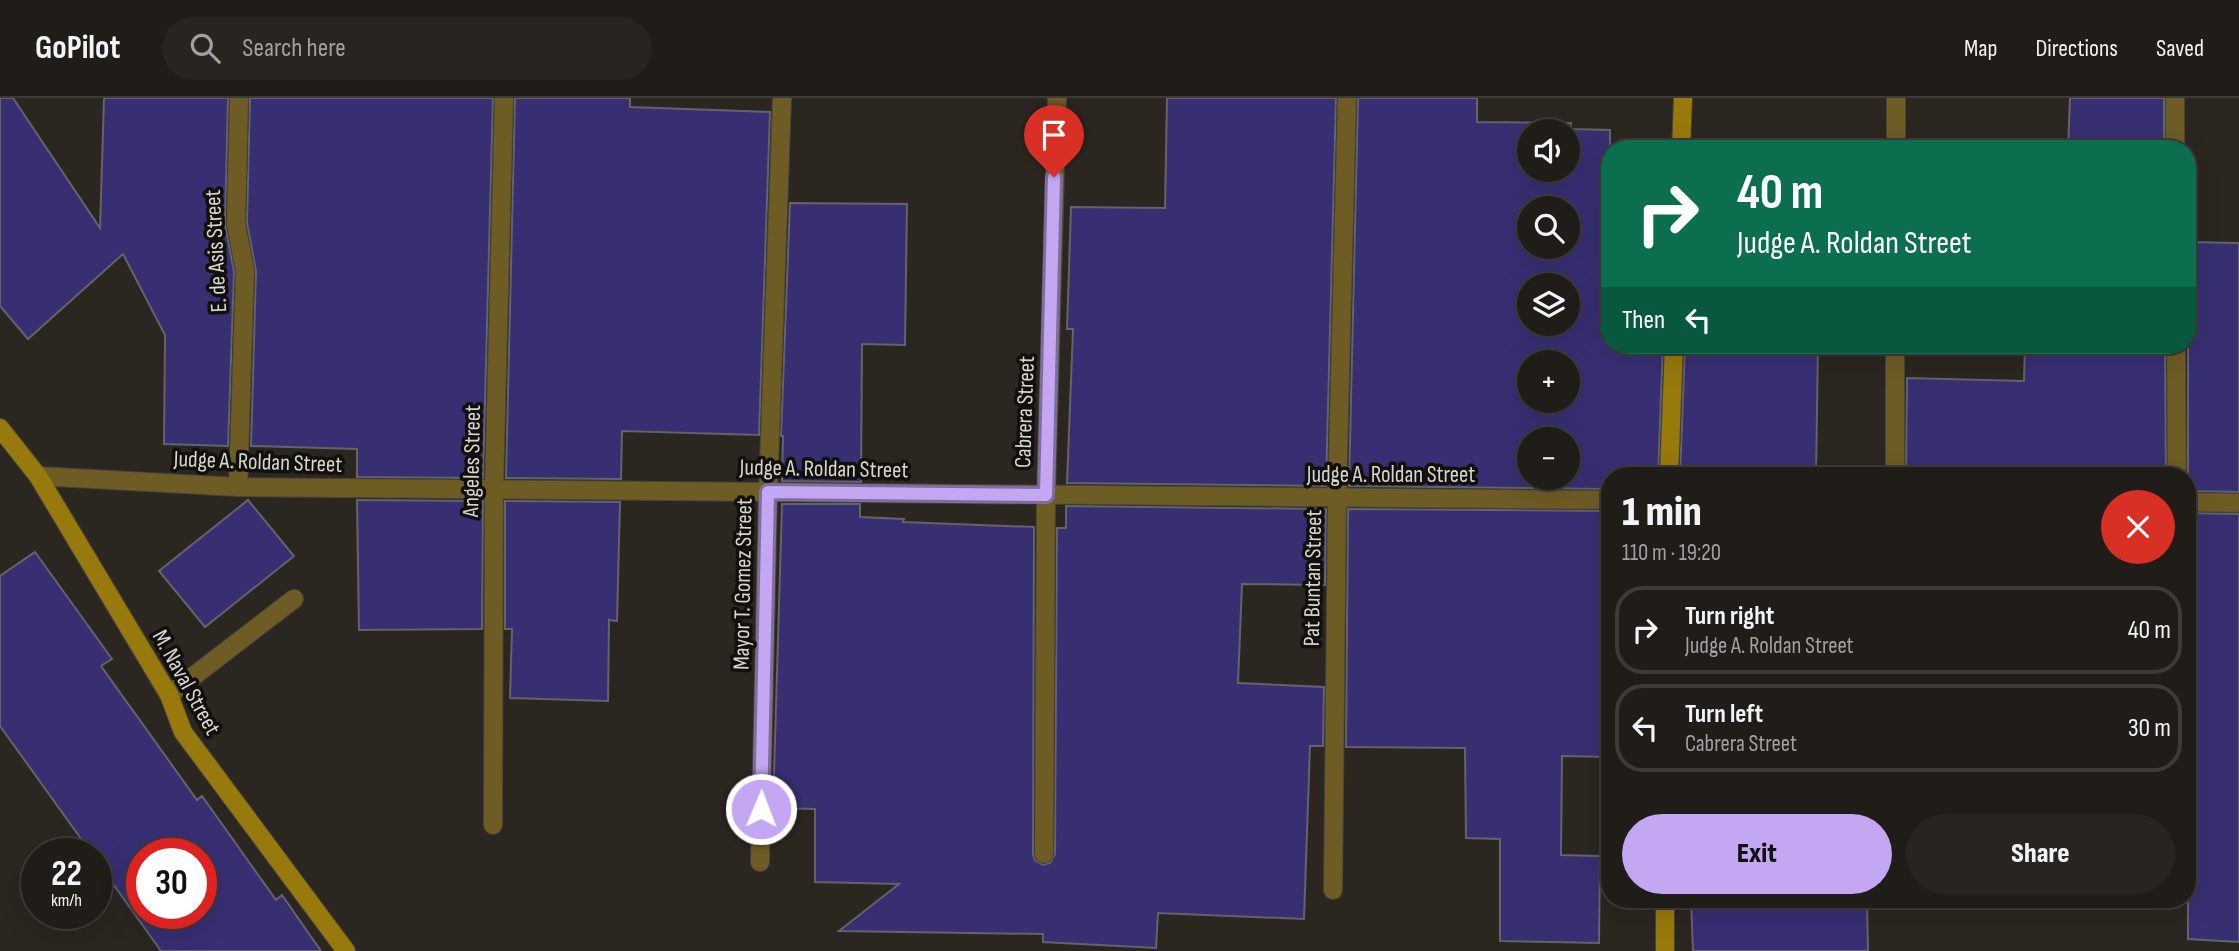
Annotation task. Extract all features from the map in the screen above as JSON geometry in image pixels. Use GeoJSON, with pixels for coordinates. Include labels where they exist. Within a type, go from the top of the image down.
{"type":"FeatureCollection","features":[{"type":"Feature","properties":{"kind":"main road"},"geometry":{"type":"LineString","coordinates":[[1681,140],[1683,98]]}},
{"type":"Feature","properties":{"kind":"main road"},"geometry":{"type":"LineString","coordinates":[[1669,467],[1674,354]]}},
{"type":"Feature","properties":{"kind":"main road","name":"M. Naval Street"},"geometry":{"type":"LineString","coordinates":[[2,435],[38,476],[169,695],[183,732],[346,951]]}},
{"type":"Feature","properties":{"kind":"main road"},"geometry":{"type":"LineString","coordinates":[[1665,908],[1665,951]]}},
{"type":"Feature","properties":{"kind":"street","name":"E. de Asis Street"},"geometry":{"type":"LineString","coordinates":[[237,487],[245,271],[236,224],[239,98]]}},
{"type":"Feature","properties":{"kind":"street","name":"Angeles Street"},"geometry":{"type":"LineString","coordinates":[[493,825],[494,489],[504,98]]}},
{"type":"Feature","properties":{"kind":"street","name":"Mayor T. Gomez Street"},"geometry":{"type":"LineString","coordinates":[[760,862],[768,492],[782,98]]}},
{"type":"Feature","properties":{"kind":"street","name":"Cabrera Street"},"geometry":{"type":"LineString","coordinates":[[1044,854],[1046,495],[1056,98]]}},
{"type":"Feature","properties":{"kind":"street","name":"Pat Buntan Street"},"geometry":{"type":"LineString","coordinates":[[1333,890],[1337,498],[1347,98]]}},
{"type":"Feature","properties":{"kind":"street"},"geometry":{"type":"LineString","coordinates":[[1896,98],[1896,140]]}},
{"type":"Feature","properties":{"kind":"street"},"geometry":{"type":"LineString","coordinates":[[2175,98],[2175,140]]}},
{"type":"Feature","properties":{"kind":"street"},"geometry":{"type":"LineString","coordinates":[[1895,354],[1895,467]]}},
{"type":"Feature","properties":{"kind":"street"},"geometry":{"type":"LineString","coordinates":[[2176,354],[2177,467]]}},
{"type":"Feature","properties":{"kind":"street","name":"Judge A. Roldan Street"},"geometry":{"type":"LineString","coordinates":[[38,476],[237,487],[1601,500]]}},
{"type":"Feature","properties":{"kind":"street"},"geometry":{"type":"LineString","coordinates":[[2196,502],[2239,503]]}},
{"type":"Feature","properties":{"kind":"street"},"geometry":{"type":"LineString","coordinates":[[169,695],[293,599]]}},
{"type":"Feature","properties":{"kind":"building"},"geometry":{"type":"Polygon","coordinates":[[[0,98],[13,98],[100,228],[104,98],[228,98],[225,224],[234,272],[228,446],[164,444],[165,335],[123,254],[28,339],[0,306],[0,98]]]}},
{"type":"Feature","properties":{"kind":"building"},"geometry":{"type":"Polygon","coordinates":[[[250,98],[493,98],[483,478],[357,477],[357,449],[251,446],[256,271],[247,223],[250,98]]]}},
{"type":"Feature","properties":{"kind":"building"},"geometry":{"type":"Polygon","coordinates":[[[515,98],[630,98],[630,107],[770,112],[759,435],[622,431],[621,479],[506,478],[515,98]]]}},
{"type":"Feature","properties":{"kind":"building"},"geometry":{"type":"Polygon","coordinates":[[[1167,98],[1336,98],[1326,486],[1067,483],[1073,329],[1067,329],[1071,207],[1165,208],[1167,98]]]}},
{"type":"Feature","properties":{"kind":"building"},"geometry":{"type":"Polygon","coordinates":[[[1358,98],[1477,98],[1477,122],[1517,122],[1517,182],[1580,182],[1580,129],[1610,130],[1610,140],[1601,140],[1601,354],[1663,354],[1658,467],[1601,467],[1601,489],[1580,489],[1580,427],[1517,427],[1517,488],[1349,486],[1358,98]]]}},
{"type":"Feature","properties":{"kind":"building"},"geometry":{"type":"Polygon","coordinates":[[[2070,98],[2164,98],[2164,140],[2068,140],[2070,98]]]}},
{"type":"Feature","properties":{"kind":"building"},"geometry":{"type":"Polygon","coordinates":[[[790,203],[907,204],[905,345],[862,344],[861,482],[782,481],[781,436],[790,203]]]}},
{"type":"Feature","properties":{"kind":"building"},"geometry":{"type":"Polygon","coordinates":[[[2196,242],[2239,243],[2239,492],[2196,491],[2196,467],[2188,467],[2188,354],[2196,354],[2196,242]]]}},
{"type":"Feature","properties":{"kind":"building"},"geometry":{"type":"Polygon","coordinates":[[[1685,354],[1818,354],[1816,467],[1680,467],[1685,354]]]}},
{"type":"Feature","properties":{"kind":"building"},"geometry":{"type":"Polygon","coordinates":[[[2025,354],[2165,354],[2166,467],[1906,467],[1907,378],[2024,381],[2025,354]]]}},
{"type":"Feature","properties":{"kind":"building"},"geometry":{"type":"Polygon","coordinates":[[[248,500],[294,556],[205,627],[159,571],[248,500]]]}},
{"type":"Feature","properties":{"kind":"building"},"geometry":{"type":"Polygon","coordinates":[[[357,500],[483,501],[482,629],[359,630],[357,500]]]}},
{"type":"Feature","properties":{"kind":"building"},"geometry":{"type":"Polygon","coordinates":[[[505,501],[620,502],[617,621],[609,620],[608,701],[510,698],[512,629],[505,629],[505,501]]]}},
{"type":"Feature","properties":{"kind":"building"},"geometry":{"type":"Polygon","coordinates":[[[782,504],[860,504],[860,517],[904,519],[903,522],[1034,527],[1033,854],[1035,860],[1043,865],[1050,863],[1055,854],[1057,528],[1066,528],[1066,506],[1326,509],[1325,585],[1242,584],[1238,683],[1324,687],[1323,746],[1310,746],[1304,919],[1158,913],[1156,948],[1043,942],[1043,934],[839,931],[899,884],[815,882],[815,809],[773,808],[782,504]]]}},
{"type":"Feature","properties":{"kind":"building"},"geometry":{"type":"Polygon","coordinates":[[[1348,509],[1601,511],[1601,757],[1562,756],[1561,855],[1600,856],[1599,943],[1500,941],[1500,839],[1466,838],[1465,748],[1346,747],[1348,509]]]}},
{"type":"Feature","properties":{"kind":"building"},"geometry":{"type":"Polygon","coordinates":[[[2196,513],[2239,514],[2239,942],[2188,939],[2188,908],[2196,908],[2196,513]]]}},
{"type":"Feature","properties":{"kind":"building"},"geometry":{"type":"Polygon","coordinates":[[[35,552],[112,659],[101,666],[197,800],[202,796],[276,900],[282,895],[321,951],[161,951],[145,929],[217,929],[217,838],[126,838],[126,902],[112,882],[112,838],[80,838],[0,726],[0,576],[35,552]]]}},
{"type":"Feature","properties":{"kind":"building"},"geometry":{"type":"Polygon","coordinates":[[[1691,908],[1867,908],[1868,951],[1693,951],[1691,908]]]}},
{"type":"Feature","properties":{"kind":"route"},"geometry":{"type":"LineString","coordinates":[[761,809],[768,492],[1046,495],[1054,177]]}}]}
